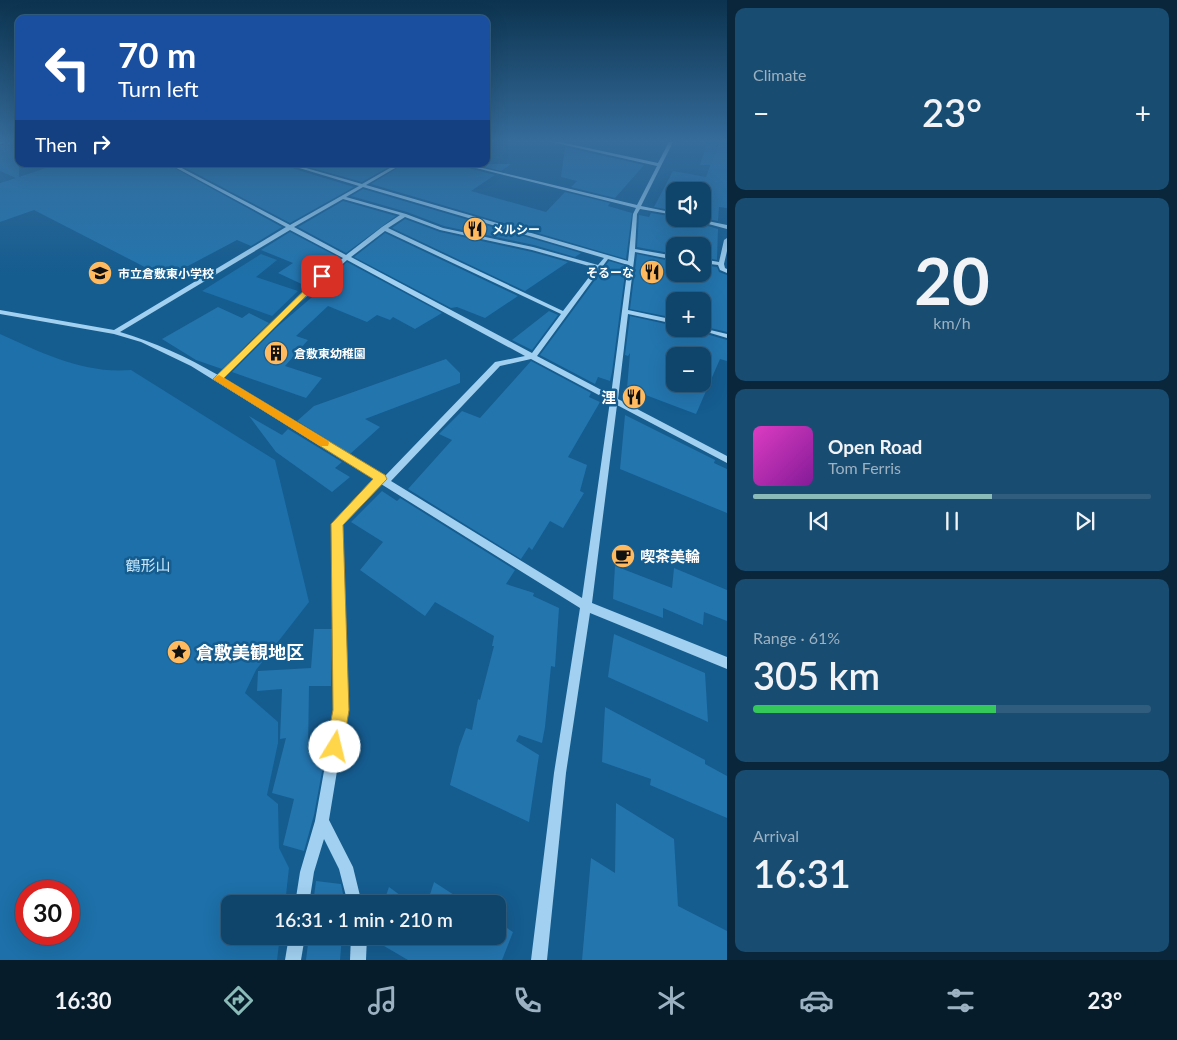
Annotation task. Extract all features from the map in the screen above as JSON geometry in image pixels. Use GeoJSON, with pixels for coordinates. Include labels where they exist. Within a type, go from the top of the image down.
{"type":"FeatureCollection","features":[{"type":"Feature","properties":{"kind":"street"},"geometry":{"type":"LineString","coordinates":[[213,187],[727,460]]}},
{"type":"Feature","properties":{"kind":"street"},"geometry":{"type":"LineString","coordinates":[[115,332],[359,187]]}},
{"type":"Feature","properties":{"kind":"street"},"geometry":{"type":"LineString","coordinates":[[368,187],[631,264]]}},
{"type":"Feature","properties":{"kind":"street"},"geometry":{"type":"LineString","coordinates":[[556,187],[666,212]]}},
{"type":"Feature","properties":{"kind":"street"},"geometry":{"type":"LineString","coordinates":[[539,960],[560,773],[586,606],[614,400],[631,264],[635,214],[649,187]]}},
{"type":"Feature","properties":{"kind":"street"},"geometry":{"type":"LineString","coordinates":[[341,197],[404,215],[442,229],[533,249],[598,267]]}},
{"type":"Feature","properties":{"kind":"street"},"geometry":{"type":"LineString","coordinates":[[218,379],[308,289],[344,257],[404,215]]}},
{"type":"Feature","properties":{"kind":"street"},"geometry":{"type":"LineString","coordinates":[[711,223],[727,227]]}},
{"type":"Feature","properties":{"kind":"street"},"geometry":{"type":"LineString","coordinates":[[384,228],[565,314]]}},
{"type":"Feature","properties":{"kind":"street"},"geometry":{"type":"LineString","coordinates":[[727,240],[721,264],[722,269],[727,271]]}},
{"type":"Feature","properties":{"kind":"street"},"geometry":{"type":"LineString","coordinates":[[632,250],[666,256]]}},
{"type":"Feature","properties":{"kind":"street"},"geometry":{"type":"LineString","coordinates":[[303,895],[307,872],[322,821],[341,710],[337,524],[384,480],[498,364],[533,356],[607,257]]}},
{"type":"Feature","properties":{"kind":"street"},"geometry":{"type":"LineString","coordinates":[[711,262],[721,264]]}},
{"type":"Feature","properties":{"kind":"street"},"geometry":{"type":"LineString","coordinates":[[625,311],[666,320]]}},
{"type":"Feature","properties":{"kind":"street"},"geometry":{"type":"LineString","coordinates":[[0,312],[115,332],[143,341],[170,353],[218,379],[586,606],[727,663]]}},
{"type":"Feature","properties":{"kind":"street"},"geometry":{"type":"LineString","coordinates":[[711,332],[727,336]]}},
{"type":"Feature","properties":{"kind":"street"},"geometry":{"type":"LineString","coordinates":[[322,821],[346,867],[353,895]]}},
{"type":"Feature","properties":{"kind":"street"},"geometry":{"type":"LineString","coordinates":[[293,960],[296,945]]}},
{"type":"Feature","properties":{"kind":"street"},"geometry":{"type":"LineString","coordinates":[[358,960],[359,945]]}},
{"type":"Feature","properties":{"kind":"green space"},"geometry":{"type":"Polygon","coordinates":[[[261,254],[277,260],[256,277],[298,291],[272,316],[202,291],[261,254]]]}},
{"type":"Feature","properties":{"kind":"green space","name":"鶴形山"},"geometry":{"type":"Polygon","coordinates":[[[0,334],[64,361],[97,369],[131,370],[275,460],[309,602],[256,670],[245,693],[278,722],[278,743],[267,795],[278,804],[279,848],[289,868],[286,895],[221,895],[221,945],[279,945],[277,960],[0,960],[0,334]]]}},
{"type":"Feature","properties":{"kind":"building"},"geometry":{"type":"Polygon","coordinates":[[[0,187],[209,187],[282,227],[251,246],[237,240],[186,267],[189,268],[168,279],[34,210],[0,222],[0,187]]]}},
{"type":"Feature","properties":{"kind":"building"},"geometry":{"type":"Polygon","coordinates":[[[221,187],[354,187],[290,223],[221,187]]]}},
{"type":"Feature","properties":{"kind":"building"},"geometry":{"type":"Polygon","coordinates":[[[381,187],[477,187],[471,191],[546,212],[565,192],[610,203],[608,206],[632,213],[626,259],[381,187]]]}},
{"type":"Feature","properties":{"kind":"building"},"geometry":{"type":"Polygon","coordinates":[[[571,187],[625,187],[615,198],[571,187]]]}},
{"type":"Feature","properties":{"kind":"building"},"geometry":{"type":"Polygon","coordinates":[[[665,187],[666,187],[666,209],[654,207],[665,187]]]}},
{"type":"Feature","properties":{"kind":"building"},"geometry":{"type":"Polygon","coordinates":[[[711,187],[727,187],[727,208],[719,207],[718,221],[711,220],[711,187]]]}},
{"type":"Feature","properties":{"kind":"building"},"geometry":{"type":"Polygon","coordinates":[[[363,189],[581,253],[575,257],[534,245],[444,226],[407,212],[351,196],[363,189]]]}},
{"type":"Feature","properties":{"kind":"building"},"geometry":{"type":"Polygon","coordinates":[[[343,201],[396,216],[346,253],[298,227],[343,201]]]}},
{"type":"Feature","properties":{"kind":"building"},"geometry":{"type":"Polygon","coordinates":[[[651,213],[666,216],[666,227],[711,227],[718,229],[717,260],[711,259],[711,237],[666,237],[666,252],[637,247],[639,215],[649,217],[651,213]]]}},
{"type":"Feature","properties":{"kind":"building"},"geometry":{"type":"Polygon","coordinates":[[[405,219],[440,232],[532,252],[568,262],[525,291],[392,228],[405,219]]]}},
{"type":"Feature","properties":{"kind":"building"},"geometry":{"type":"Polygon","coordinates":[[[290,232],[340,258],[308,287],[278,273],[293,263],[261,250],[290,232]]]}},
{"type":"Feature","properties":{"kind":"building"},"geometry":{"type":"Polygon","coordinates":[[[385,233],[518,296],[485,318],[457,307],[451,308],[354,257],[385,233]]]}},
{"type":"Feature","properties":{"kind":"building"},"geometry":{"type":"Polygon","coordinates":[[[637,254],[666,260],[666,282],[711,282],[711,266],[717,267],[719,272],[727,275],[727,332],[711,328],[711,292],[666,292],[666,316],[630,309],[637,254]]]}},
{"type":"Feature","properties":{"kind":"building"},"geometry":{"type":"Polygon","coordinates":[[[609,261],[626,266],[610,381],[598,377],[595,384],[540,355],[609,261]]]}},
{"type":"Feature","properties":{"kind":"building"},"geometry":{"type":"Polygon","coordinates":[[[347,262],[442,313],[415,329],[393,317],[390,320],[377,315],[367,322],[328,306],[296,336],[308,340],[285,366],[322,378],[306,398],[232,372],[277,327],[318,292],[316,290],[347,262]]]}},
{"type":"Feature","properties":{"kind":"building"},"geometry":{"type":"Polygon","coordinates":[[[218,307],[242,318],[249,313],[269,323],[222,369],[196,360],[162,339],[218,307]]]}},
{"type":"Feature","properties":{"kind":"building"},"geometry":{"type":"Polygon","coordinates":[[[549,311],[558,315],[532,350],[512,340],[549,311]]]}},
{"type":"Feature","properties":{"kind":"building"},"geometry":{"type":"Polygon","coordinates":[[[630,316],[666,324],[666,337],[711,337],[711,335],[727,340],[727,361],[720,359],[711,380],[711,347],[666,347],[666,392],[706,392],[696,414],[627,388],[630,353],[628,356],[625,355],[630,316]]]}},
{"type":"Feature","properties":{"kind":"building"},"geometry":{"type":"Polygon","coordinates":[[[446,359],[460,373],[460,383],[365,419],[380,427],[350,454],[297,421],[314,406],[446,359]]]}},
{"type":"Feature","properties":{"kind":"building"},"geometry":{"type":"Polygon","coordinates":[[[531,361],[591,393],[589,397],[600,402],[568,457],[587,465],[580,491],[584,493],[563,528],[550,521],[532,550],[529,547],[521,559],[408,489],[452,440],[439,434],[462,411],[480,418],[531,361]]]}},
{"type":"Feature","properties":{"kind":"building"},"geometry":{"type":"Polygon","coordinates":[[[625,415],[715,460],[714,463],[727,469],[727,513],[620,469],[625,415]]]}},
{"type":"Feature","properties":{"kind":"building"},"geometry":{"type":"Polygon","coordinates":[[[249,416],[282,435],[288,429],[342,462],[335,468],[350,477],[332,492],[276,452],[249,416]]]}},
{"type":"Feature","properties":{"kind":"building"},"geometry":{"type":"Polygon","coordinates":[[[382,491],[397,501],[400,498],[515,570],[506,584],[534,593],[533,596],[559,608],[555,667],[551,666],[542,743],[519,735],[516,741],[539,755],[529,822],[450,785],[459,747],[466,728],[472,730],[478,699],[480,700],[494,646],[492,646],[494,636],[435,602],[425,616],[360,570],[383,542],[351,522],[382,491]]]}},
{"type":"Feature","properties":{"kind":"building"},"geometry":{"type":"Polygon","coordinates":[[[615,566],[672,588],[674,568],[727,590],[727,621],[704,612],[703,625],[663,608],[663,618],[613,599],[615,566]]]}},
{"type":"Feature","properties":{"kind":"building"},"geometry":{"type":"Polygon","coordinates":[[[314,629],[332,629],[331,686],[309,686],[308,751],[325,755],[314,815],[304,851],[283,845],[294,799],[272,793],[286,738],[280,739],[282,689],[257,691],[258,671],[311,668],[314,629]]]}},
{"type":"Feature","properties":{"kind":"building"},"geometry":{"type":"Polygon","coordinates":[[[614,634],[705,673],[708,722],[608,677],[614,634]]]}},
{"type":"Feature","properties":{"kind":"building"},"geometry":{"type":"Polygon","coordinates":[[[605,707],[705,760],[705,764],[727,776],[727,818],[650,785],[651,779],[602,762],[605,707]]]}},
{"type":"Feature","properties":{"kind":"building"},"geometry":{"type":"Polygon","coordinates":[[[616,803],[674,839],[678,906],[727,931],[727,960],[582,960],[591,858],[615,873],[616,803]]]}},
{"type":"Feature","properties":{"kind":"building"},"geometry":{"type":"Polygon","coordinates":[[[316,881],[341,884],[343,895],[314,895],[316,881]]]}},
{"type":"Feature","properties":{"kind":"building"},"geometry":{"type":"Polygon","coordinates":[[[434,882],[454,895],[430,895],[434,882]]]}},
{"type":"Feature","properties":{"kind":"building"},"geometry":{"type":"Polygon","coordinates":[[[389,887],[400,895],[386,895],[389,887]]]}},
{"type":"Feature","properties":{"kind":"building"},"geometry":{"type":"Polygon","coordinates":[[[506,927],[513,932],[502,960],[408,960],[382,945],[506,945],[506,927]]]}},
{"type":"Feature","properties":{"kind":"building"},"geometry":{"type":"Polygon","coordinates":[[[308,945],[341,945],[340,960],[306,960],[308,945]]]}},
{"type":"Feature","properties":{"kind":"slow traffic"},"geometry":{"type":"LineString","coordinates":[[219,378],[324,443]]}},
{"type":"Feature","properties":{"kind":"place","name":"メルシー"},"geometry":{"type":"Point","coordinates":[475,229]}},
{"type":"Feature","properties":{"kind":"place","name":"そるーな"},"geometry":{"type":"Point","coordinates":[652,272]}},
{"type":"Feature","properties":{"kind":"place","name":"市立倉敷東小学校"},"geometry":{"type":"Point","coordinates":[100,273]}},
{"type":"Feature","properties":{"kind":"place","name":"倉敷東幼稚園"},"geometry":{"type":"Point","coordinates":[276,353]}},
{"type":"Feature","properties":{"kind":"place","name":"浬"},"geometry":{"type":"Point","coordinates":[634,397]}},
{"type":"Feature","properties":{"kind":"place","name":"喫茶美輪"},"geometry":{"type":"Point","coordinates":[623,556]}},
{"type":"Feature","properties":{"kind":"place","name":"倉敷美観地区"},"geometry":{"type":"Point","coordinates":[179,652]}},
{"type":"Feature","properties":{"kind":"route"},"geometry":{"type":"LineString","coordinates":[[322,276],[218,379],[381,479],[337,524],[341,710],[335,747]]}}]}
